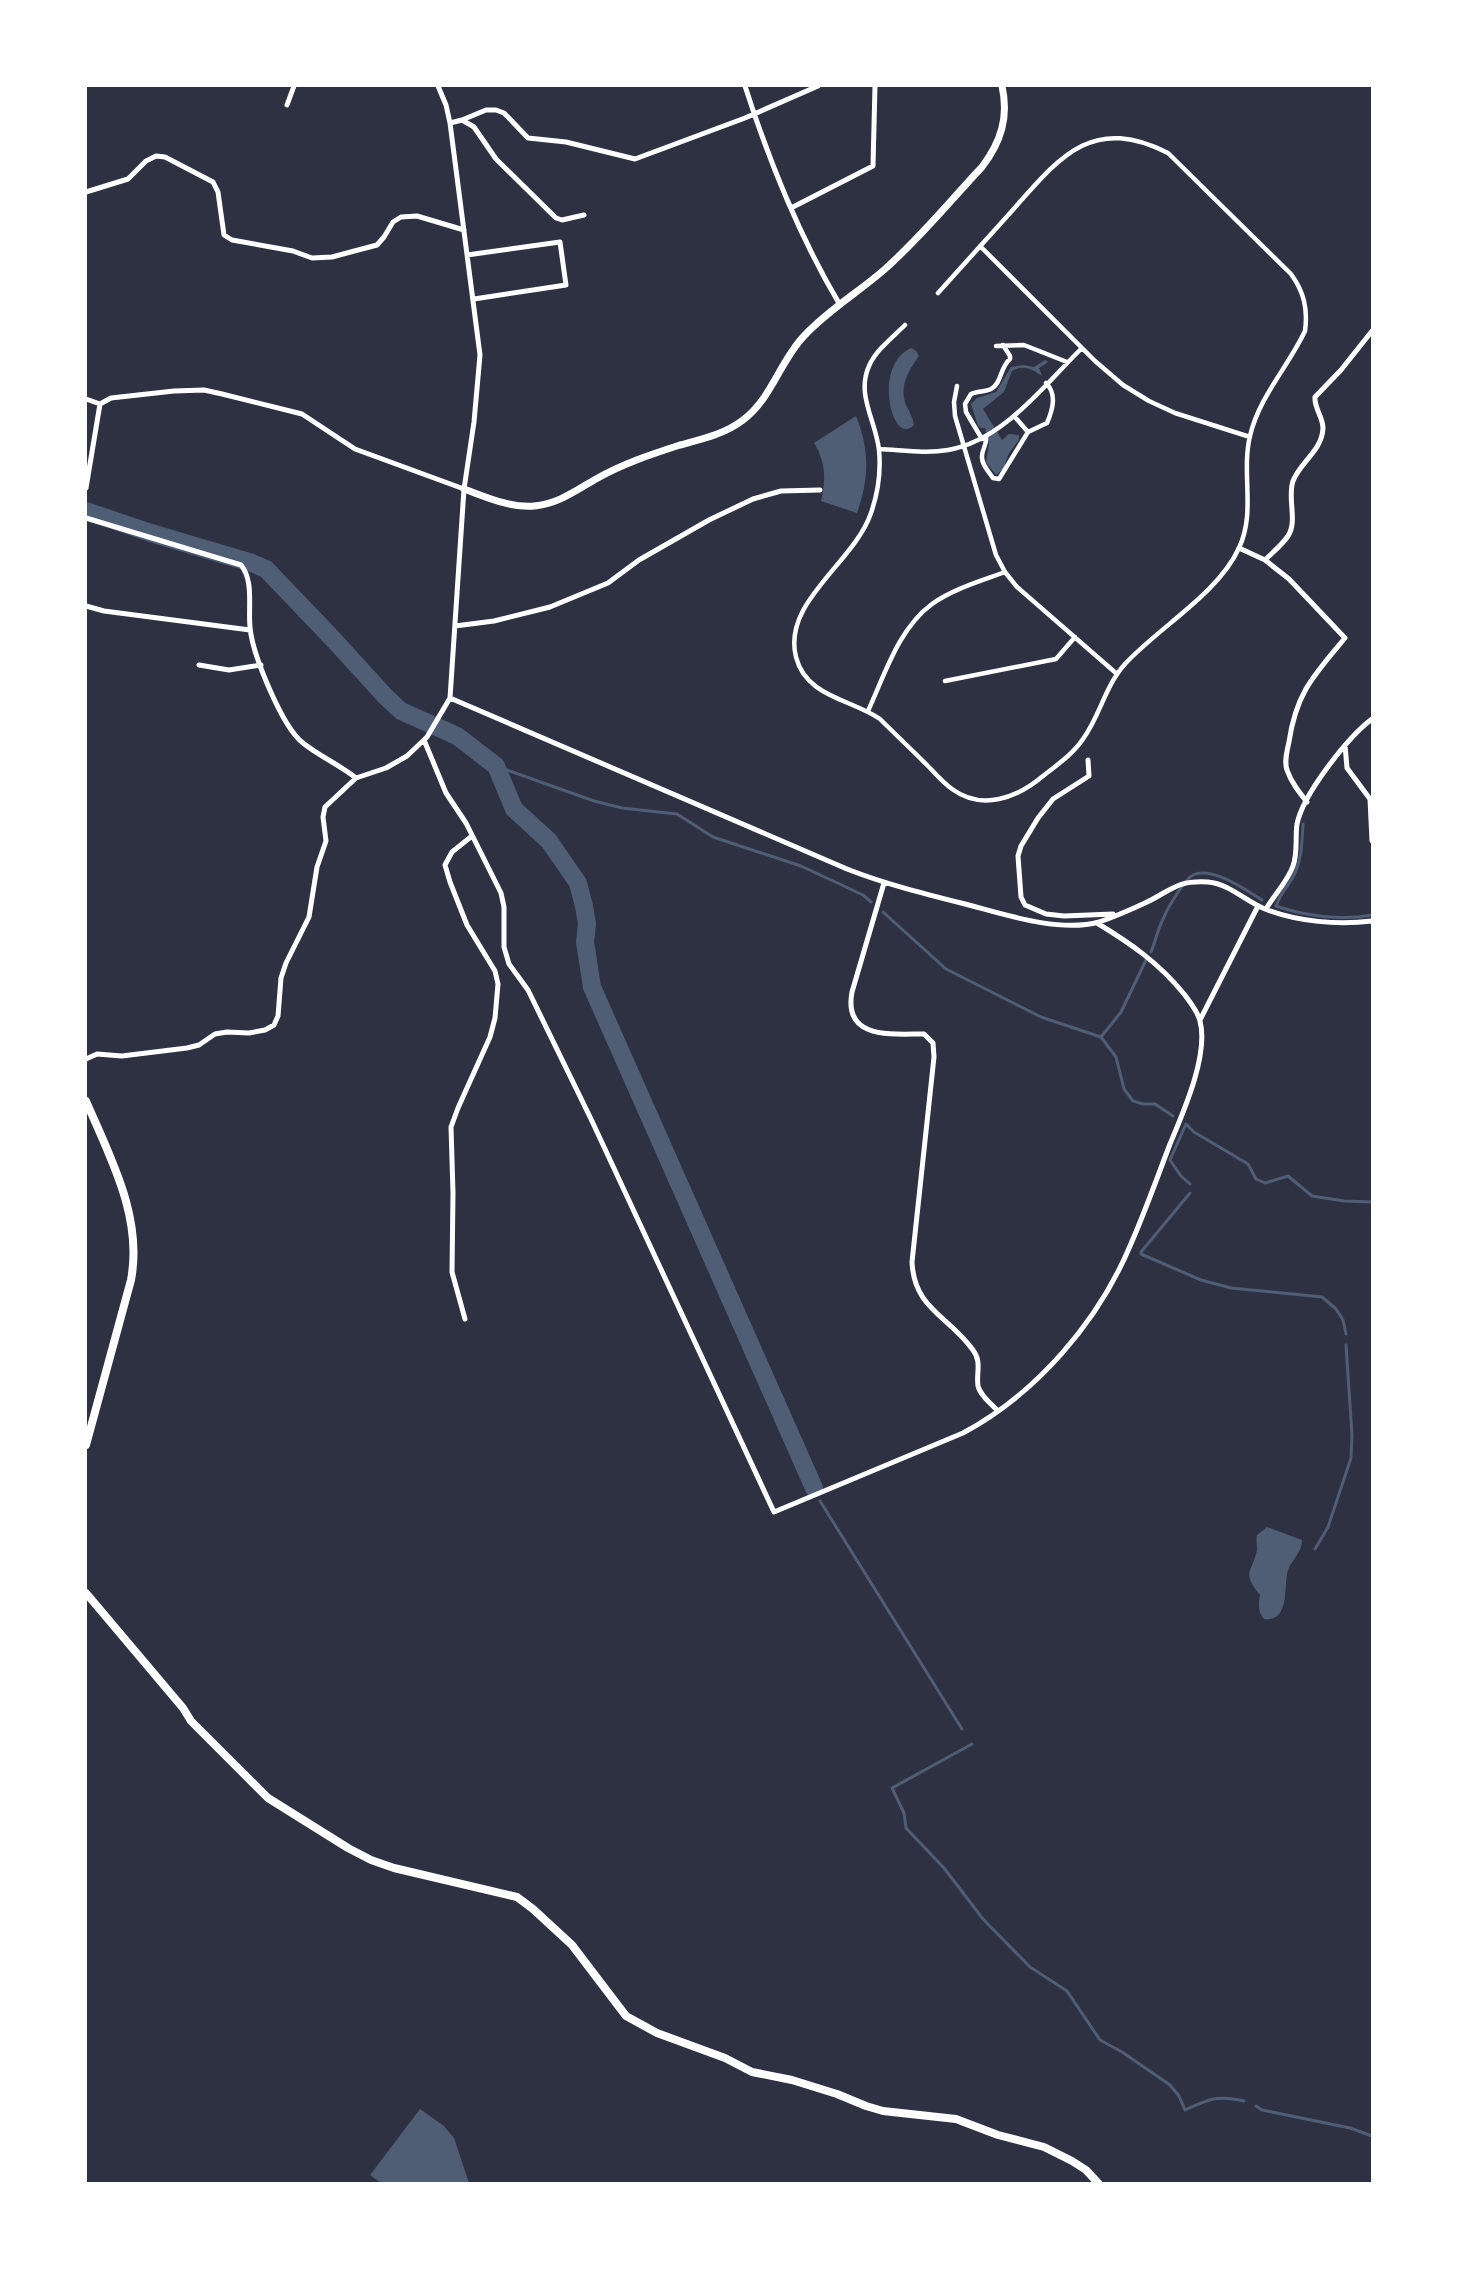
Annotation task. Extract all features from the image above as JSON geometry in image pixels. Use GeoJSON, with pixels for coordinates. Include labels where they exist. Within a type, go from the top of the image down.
{"type":"FeatureCollection","features":[{"type":"Feature","properties":{"kind":"main road"},"geometry":{"type":"LineString","coordinates":[[86,1101],[122,1184],[131,1223],[134,1254],[131,1280],[86,1445]]}},
{"type":"Feature","properties":{"kind":"main road"},"geometry":{"type":"LineString","coordinates":[[86,1593],[183,1708],[191,1721],[268,1798],[323,1834],[371,1860],[394,1868],[516,1897],[572,1944],[626,2016],[657,2033],[726,2058],[752,2072],[804,2084],[884,2111],[956,2119],[998,2135],[1044,2146],[1079,2165],[1099,2184]]}},
{"type":"Feature","properties":{"kind":"street"},"geometry":{"type":"LineString","coordinates":[[287,105],[294,86]]}},
{"type":"Feature","properties":{"kind":"street"},"geometry":{"type":"LineString","coordinates":[[86,1059],[98,1054],[122,1056],[187,1048],[199,1045],[215,1034],[249,1033],[265,1030],[274,1025],[278,1016],[281,978],[309,917],[317,867],[326,841],[323,817],[325,807],[356,778],[386,768],[407,756],[425,738],[450,698],[464,489],[474,422],[480,355],[450,123],[438,86]]}},
{"type":"Feature","properties":{"kind":"street"},"geometry":{"type":"LineString","coordinates":[[745,86],[779,184],[840,305]]}},
{"type":"Feature","properties":{"kind":"street"},"geometry":{"type":"LineString","coordinates":[[450,123],[486,110],[496,110],[504,113],[528,138],[566,142],[635,159],[753,113],[806,88],[818,86]]}},
{"type":"Feature","properties":{"kind":"street"},"geometry":{"type":"LineString","coordinates":[[791,208],[873,166],[875,86]]}},
{"type":"Feature","properties":{"kind":"street"},"geometry":{"type":"LineString","coordinates":[[86,488],[100,405],[111,398],[174,391],[204,390],[222,393],[302,414],[355,449],[512,505],[547,504],[566,497],[597,478],[621,467],[730,428],[744,420],[758,406],[790,352],[802,338],[906,249],[991,155],[1004,126],[1005,108],[1002,86]]}},
{"type":"Feature","properties":{"kind":"street"},"geometry":{"type":"LineString","coordinates":[[462,120],[474,127],[496,159],[556,218],[562,220],[584,215]]}},
{"type":"Feature","properties":{"kind":"street"},"geometry":{"type":"LineString","coordinates":[[905,326],[873,359],[865,379],[866,405],[875,427],[879,449],[879,481],[871,515],[856,544],[806,605],[795,627],[794,639],[800,667],[812,684],[830,696],[868,711],[880,719],[952,789],[975,799],[1006,799],[1031,786],[1074,751],[1093,723],[1117,674],[1220,576],[1239,548],[1248,512],[1246,462],[1250,437],[1256,416],[1305,331],[1307,319],[1305,302],[1300,286],[1292,274],[1168,153],[1143,141],[1120,138],[1094,141],[1080,146],[1054,164],[938,293]]}},
{"type":"Feature","properties":{"kind":"street"},"geometry":{"type":"LineString","coordinates":[[86,192],[128,179],[146,161],[156,156],[165,157],[213,182],[218,192],[224,235],[232,240],[293,251],[312,258],[332,257],[377,245],[393,222],[401,218],[417,216],[464,230]]}},
{"type":"Feature","properties":{"kind":"street"},"geometry":{"type":"LineString","coordinates":[[467,255],[560,242],[566,285],[474,299]]}},
{"type":"Feature","properties":{"kind":"street"},"geometry":{"type":"LineString","coordinates":[[980,246],[1082,348],[1123,385],[1175,413],[1250,437]]}},
{"type":"Feature","properties":{"kind":"street"},"geometry":{"type":"LineString","coordinates":[[1265,560],[1289,535],[1293,480],[1315,453],[1320,441],[1323,430],[1322,418],[1314,403],[1315,397],[1341,370],[1372,331]]}},
{"type":"Feature","properties":{"kind":"street"},"geometry":{"type":"LineString","coordinates":[[1003,345],[1010,359],[1004,363],[996,385],[971,394],[964,404],[966,412],[986,442],[982,463],[993,478],[999,479],[1028,432],[1042,427],[1049,419],[1053,393],[1046,383]]}},
{"type":"Feature","properties":{"kind":"street"},"geometry":{"type":"LineString","coordinates":[[996,346],[1024,345],[1067,362]]}},
{"type":"Feature","properties":{"kind":"street"},"geometry":{"type":"LineString","coordinates":[[879,449],[933,452],[964,447],[984,438],[1014,416],[1082,348]]}},
{"type":"Feature","properties":{"kind":"street"},"geometry":{"type":"LineString","coordinates":[[957,386],[954,402],[956,416],[989,533],[996,555],[1005,572],[1017,587],[1117,674]]}},
{"type":"Feature","properties":{"kind":"street"},"geometry":{"type":"LineString","coordinates":[[86,399],[100,405]]}},
{"type":"Feature","properties":{"kind":"street"},"geometry":{"type":"LineString","coordinates":[[1014,416],[1028,432]]}},
{"type":"Feature","properties":{"kind":"street"},"geometry":{"type":"LineString","coordinates":[[455,626],[494,621],[550,606],[608,583],[639,560],[736,507],[766,494],[781,491],[820,490]]}},
{"type":"Feature","properties":{"kind":"street"},"geometry":{"type":"LineString","coordinates":[[86,518],[241,565],[248,573],[250,630],[261,665],[286,723],[302,742],[356,778]]}},
{"type":"Feature","properties":{"kind":"street"},"geometry":{"type":"LineString","coordinates":[[1239,548],[1265,560],[1288,579],[1345,638],[1315,674],[1298,702],[1291,724],[1286,766],[1295,788],[1307,802]]}},
{"type":"Feature","properties":{"kind":"street"},"geometry":{"type":"LineString","coordinates":[[868,711],[902,639],[923,612],[947,595],[1005,572]]}},
{"type":"Feature","properties":{"kind":"street"},"geometry":{"type":"LineString","coordinates":[[86,606],[104,611],[250,630]]}},
{"type":"Feature","properties":{"kind":"street"},"geometry":{"type":"LineString","coordinates":[[945,681],[1056,659],[1075,637]]}},
{"type":"Feature","properties":{"kind":"street"},"geometry":{"type":"LineString","coordinates":[[199,665],[229,670],[261,665]]}},
{"type":"Feature","properties":{"kind":"street"},"geometry":{"type":"LineString","coordinates":[[450,698],[847,869],[884,883],[1030,921],[1063,925],[1097,923],[1147,902],[1181,883],[1191,882],[1211,882],[1232,890],[1258,906],[1299,918],[1348,924],[1372,921]]}},
{"type":"Feature","properties":{"kind":"street"},"geometry":{"type":"LineString","coordinates":[[1266,909],[1292,869],[1296,854],[1297,826],[1307,802],[1332,760],[1372,719]]}},
{"type":"Feature","properties":{"kind":"street"},"geometry":{"type":"LineString","coordinates":[[425,738],[446,794],[472,836],[501,893],[504,908],[503,936],[509,964],[528,990],[591,1119],[774,1512],[963,1433],[986,1421],[1027,1389],[1077,1335],[1094,1312],[1127,1253],[1186,1108],[1200,1049],[1200,1020],[1258,906]]}},
{"type":"Feature","properties":{"kind":"street"},"geometry":{"type":"LineString","coordinates":[[1345,745],[1347,768],[1371,800],[1372,842]]}},
{"type":"Feature","properties":{"kind":"street"},"geometry":{"type":"LineString","coordinates":[[1088,760],[1089,776],[1053,799],[1021,846],[1018,856],[1021,897],[1025,905],[1046,914],[1064,916],[1118,914]]}},
{"type":"Feature","properties":{"kind":"street"},"geometry":{"type":"LineString","coordinates":[[465,1319],[452,1272],[451,1127],[490,1037],[495,1018],[498,984],[495,971],[467,925],[445,865],[452,852],[472,836]]}},
{"type":"Feature","properties":{"kind":"street"},"geometry":{"type":"LineString","coordinates":[[884,883],[852,992],[850,1001],[852,1014],[868,1031],[884,1034],[924,1034],[933,1042],[934,1057],[912,1262],[913,1276],[920,1296],[972,1348],[979,1366],[978,1385],[981,1392],[998,1411]]}},
{"type":"Feature","properties":{"kind":"street"},"geometry":{"type":"LineString","coordinates":[[1097,923],[1132,944],[1159,967],[1190,1002],[1200,1020]]}},
{"type":"Feature","properties":{"kind":"water"},"geometry":{"type":"Polygon","coordinates":[[[911,348],[919,356],[904,386],[904,400],[914,425],[906,429],[899,425],[893,415],[889,386],[892,370],[899,357],[911,348]]]}},
{"type":"Feature","properties":{"kind":"water"},"geometry":{"type":"Polygon","coordinates":[[[1045,360],[1048,362],[1039,368],[1042,376],[1024,368],[1012,371],[1004,392],[983,409],[1002,440],[1009,434],[1019,435],[1019,440],[1009,453],[1003,469],[996,475],[986,462],[989,444],[985,428],[978,426],[971,404],[977,398],[996,392],[1011,367],[1023,365],[1034,367],[1045,360]]]}},
{"type":"Feature","properties":{"kind":"water"},"geometry":{"type":"Polygon","coordinates":[[[856,416],[866,453],[866,476],[857,513],[821,501],[824,471],[821,457],[814,443],[856,416]]]}},
{"type":"Feature","properties":{"kind":"water"},"geometry":{"type":"Polygon","coordinates":[[[1267,1527],[1302,1540],[1300,1549],[1288,1570],[1282,1609],[1273,1618],[1264,1619],[1259,1608],[1260,1595],[1249,1577],[1257,1550],[1257,1535],[1267,1527]]]}},
{"type":"Feature","properties":{"kind":"water"},"geometry":{"type":"Polygon","coordinates":[[[420,2109],[444,2126],[454,2138],[469,2183],[381,2183],[370,2175],[420,2109]]]}},
{"type":"Feature","properties":{"kind":"waterway"},"geometry":{"type":"LineString","coordinates":[[86,511],[266,569],[401,711],[457,736],[496,766],[514,809],[549,841],[578,883],[587,924],[585,942],[592,987],[814,1488]]}},
{"type":"Feature","properties":{"kind":"waterway"},"geometry":{"type":"LineString","coordinates":[[496,766],[594,801],[622,808],[677,814],[713,837],[801,866],[863,895],[871,902]]}},
{"type":"Feature","properties":{"kind":"waterway"},"geometry":{"type":"LineString","coordinates":[[1303,824],[1298,864],[1276,906],[1324,916],[1348,918],[1372,915]]}},
{"type":"Feature","properties":{"kind":"waterway"},"geometry":{"type":"LineString","coordinates":[[1151,952],[1169,907],[1181,887],[1193,875],[1201,873],[1219,876],[1262,900]]}},
{"type":"Feature","properties":{"kind":"waterway"},"geometry":{"type":"LineString","coordinates":[[883,912],[946,969],[1041,1017],[1101,1037],[1116,1057],[1124,1089],[1133,1101],[1155,1104],[1173,1116]]}},
{"type":"Feature","properties":{"kind":"waterway"},"geometry":{"type":"LineString","coordinates":[[1101,1037],[1121,1012],[1146,960]]}},
{"type":"Feature","properties":{"kind":"waterway"},"geometry":{"type":"LineString","coordinates":[[1190,1184],[1170,1160],[1186,1124],[1194,1132],[1248,1164],[1256,1179],[1265,1183],[1288,1176],[1312,1196],[1372,1202]]}},
{"type":"Feature","properties":{"kind":"waterway"},"geometry":{"type":"LineString","coordinates":[[1190,1193],[1141,1254],[1201,1280],[1231,1288],[1322,1297],[1336,1309],[1343,1320],[1346,1334]]}},
{"type":"Feature","properties":{"kind":"waterway"},"geometry":{"type":"LineString","coordinates":[[1315,1549],[1328,1527],[1351,1458],[1352,1435],[1346,1345]]}},
{"type":"Feature","properties":{"kind":"waterway"},"geometry":{"type":"LineString","coordinates":[[820,1501],[962,1729]]}},
{"type":"Feature","properties":{"kind":"waterway"},"geometry":{"type":"LineString","coordinates":[[972,1744],[892,1788],[904,1813],[906,1828],[944,1868],[983,1919],[1030,1967],[1067,1991],[1100,2040],[1122,2052],[1170,2085],[1179,2096],[1185,2110],[1213,2099],[1227,2098],[1244,2101]]}},
{"type":"Feature","properties":{"kind":"waterway"},"geometry":{"type":"LineString","coordinates":[[1256,2106],[1262,2110],[1350,2128],[1372,2136]]}}]}
